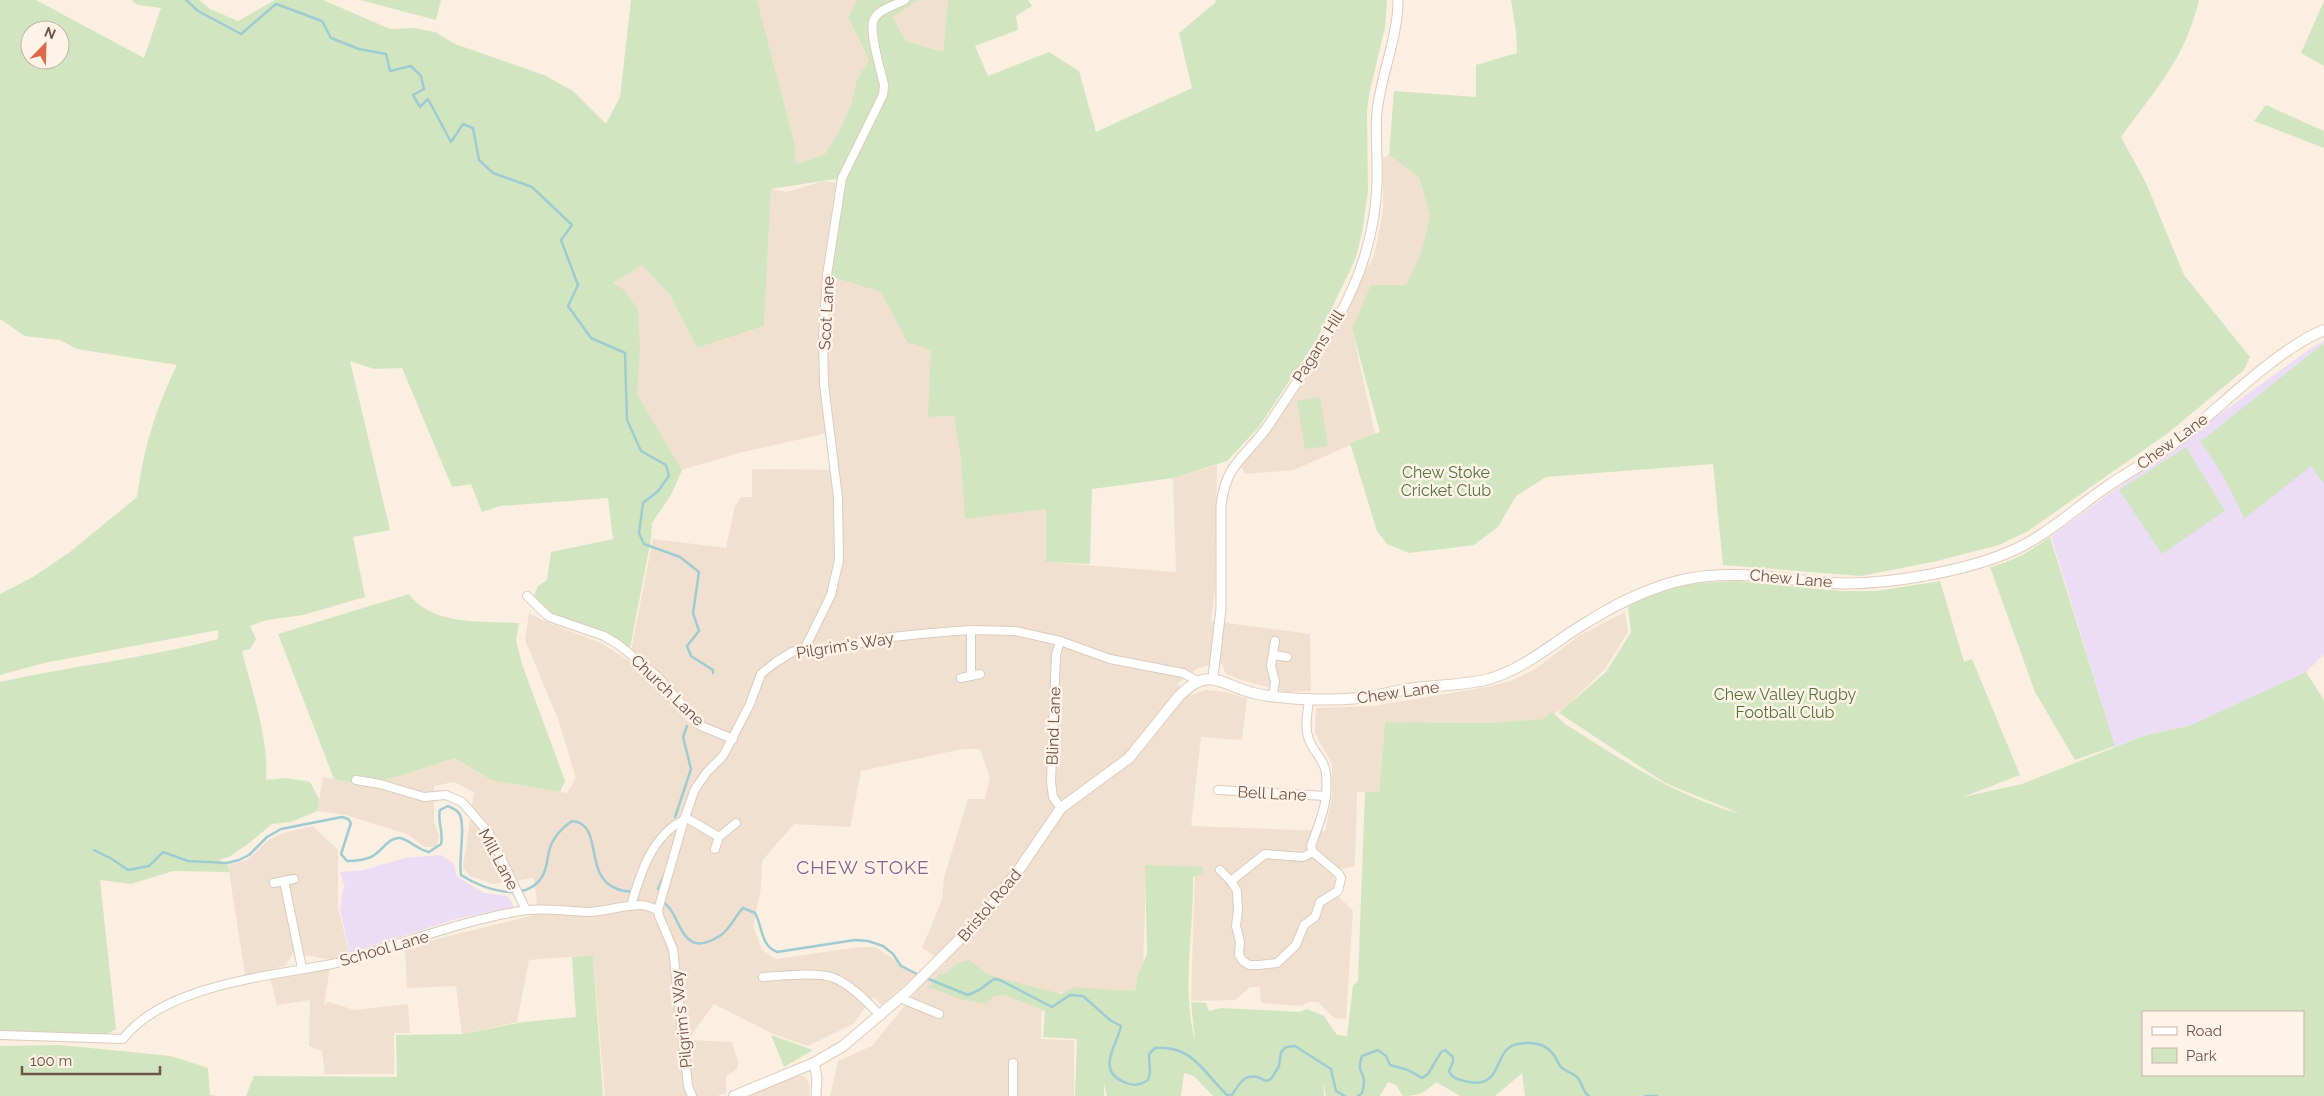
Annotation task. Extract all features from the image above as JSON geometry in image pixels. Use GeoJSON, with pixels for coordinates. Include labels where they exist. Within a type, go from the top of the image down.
{"type":"FeatureCollection","features":[{"type":"Feature","properties":{"kind":"main road","name":"Chew Lane"},"geometry":{"type":"LineString","coordinates":[[1213,678],[1252,692],[1273,696],[1309,698],[1362,698],[1396,691],[1476,681],[1500,676],[1524,665],[1588,621],[1632,598],[1685,580],[1717,575],[1741,574],[1793,580],[1869,584],[1931,574],[2006,554],[2048,530],[2106,487],[2189,432],[2278,359],[2312,335],[2324,330]]}},
{"type":"Feature","properties":{"kind":"main road","name":"Bristol Road"},"geometry":{"type":"LineString","coordinates":[[734,1096],[814,1063],[842,1046],[881,1016],[928,973],[985,914],[1018,871],[1060,808],[1129,758],[1187,688],[1198,682],[1213,678]]}},
{"type":"Feature","properties":{"kind":"street","name":"Scot Lane"},"geometry":{"type":"LineString","coordinates":[[805,648],[831,595],[839,560],[838,498],[826,403],[823,338],[827,275],[840,188],[844,173],[883,95],[884,85],[872,28],[874,18],[880,12],[905,0]]}},
{"type":"Feature","properties":{"kind":"street","name":"Pagans Hill"},"geometry":{"type":"LineString","coordinates":[[1213,678],[1221,609],[1221,505],[1223,489],[1234,465],[1266,428],[1337,320],[1364,263],[1375,213],[1377,113],[1381,85],[1398,15],[1398,0]]}},
{"type":"Feature","properties":{"kind":"street","name":"Church Lane"},"geometry":{"type":"LineString","coordinates":[[527,596],[549,617],[604,636],[619,645],[657,676],[701,726],[733,739]]}},
{"type":"Feature","properties":{"kind":"street","name":"Pilgrim's Way"},"geometry":{"type":"LineString","coordinates":[[692,1096],[688,1086],[673,950],[659,916],[659,908],[684,818],[695,789],[707,772],[723,756],[733,739],[761,674],[792,652],[805,648],[818,650],[892,638],[972,630],[1015,631],[1060,641],[1110,659],[1184,673],[1198,682]]}},
{"type":"Feature","properties":{"kind":"street"},"geometry":{"type":"LineString","coordinates":[[970,676],[972,630]]}},
{"type":"Feature","properties":{"kind":"street","name":"Blind Lane"},"geometry":{"type":"LineString","coordinates":[[1060,641],[1056,655],[1051,782],[1053,797],[1060,808]]}},
{"type":"Feature","properties":{"kind":"street"},"geometry":{"type":"LineString","coordinates":[[1273,696],[1275,681],[1271,666],[1275,641]]}},
{"type":"Feature","properties":{"kind":"street"},"geometry":{"type":"LineString","coordinates":[[1273,655],[1287,657]]}},
{"type":"Feature","properties":{"kind":"street"},"geometry":{"type":"LineString","coordinates":[[961,678],[980,674]]}},
{"type":"Feature","properties":{"kind":"street"},"geometry":{"type":"LineString","coordinates":[[1220,870],[1231,881],[1237,891],[1238,910],[1236,926],[1240,942],[1239,955],[1249,965],[1277,963],[1296,945],[1304,925],[1315,917],[1320,902],[1338,891],[1340,886],[1339,874],[1313,852],[1311,846],[1325,808],[1326,774],[1323,761],[1308,739],[1309,698]]}},
{"type":"Feature","properties":{"kind":"street","name":"Mill Lane"},"geometry":{"type":"LineString","coordinates":[[356,780],[380,784],[424,797],[446,795],[462,802],[489,833],[526,910]]}},
{"type":"Feature","properties":{"kind":"street","name":"Bell Lane"},"geometry":{"type":"LineString","coordinates":[[1218,790],[1326,796]]}},
{"type":"Feature","properties":{"kind":"street"},"geometry":{"type":"LineString","coordinates":[[631,906],[637,887],[655,847],[667,830],[684,818],[719,837]]}},
{"type":"Feature","properties":{"kind":"street"},"geometry":{"type":"LineString","coordinates":[[715,849],[719,837],[736,824]]}},
{"type":"Feature","properties":{"kind":"street"},"geometry":{"type":"LineString","coordinates":[[1231,881],[1265,854],[1303,856],[1313,852]]}},
{"type":"Feature","properties":{"kind":"street"},"geometry":{"type":"LineString","coordinates":[[274,883],[294,879]]}},
{"type":"Feature","properties":{"kind":"street"},"geometry":{"type":"LineString","coordinates":[[284,881],[302,968]]}},
{"type":"Feature","properties":{"kind":"street","name":"School Lane"},"geometry":{"type":"LineString","coordinates":[[0,1035],[123,1039],[131,1028],[144,1019],[184,998],[217,987],[272,973],[338,962],[428,935],[526,910],[557,908],[588,912],[641,905],[659,908]]}},
{"type":"Feature","properties":{"kind":"street"},"geometry":{"type":"LineString","coordinates":[[763,976],[821,975],[834,978],[865,1000],[881,1016]]}},
{"type":"Feature","properties":{"kind":"street"},"geometry":{"type":"LineString","coordinates":[[803,976],[804,985]]}},
{"type":"Feature","properties":{"kind":"street"},"geometry":{"type":"LineString","coordinates":[[900,998],[939,1014]]}},
{"type":"Feature","properties":{"kind":"street"},"geometry":{"type":"LineString","coordinates":[[814,1063],[817,1078],[816,1096]]}},
{"type":"Feature","properties":{"kind":"street"},"geometry":{"type":"LineString","coordinates":[[1012,1096],[1013,1063]]}},
{"type":"Feature","properties":{"kind":"shaded area"},"geometry":{"type":"Polygon","coordinates":[[[757,0],[858,0],[848,18],[869,60],[857,79],[851,105],[839,132],[824,155],[796,164],[795,145],[757,0]]]}},
{"type":"Feature","properties":{"kind":"shaded area"},"geometry":{"type":"Polygon","coordinates":[[[918,0],[948,0],[943,52],[906,41],[893,16],[918,0]]]}},
{"type":"Feature","properties":{"kind":"shaded area"},"geometry":{"type":"Polygon","coordinates":[[[1389,155],[1419,177],[1430,216],[1421,255],[1406,286],[1352,329],[1375,434],[1294,470],[1245,474],[1241,466],[1266,438],[1301,386],[1374,256],[1383,212],[1383,158],[1389,155]]]}},
{"type":"Feature","properties":{"kind":"shaded area"},"geometry":{"type":"Polygon","coordinates":[[[823,181],[836,183],[823,268],[933,312],[929,417],[954,416],[961,460],[1046,509],[1047,562],[1176,572],[1173,478],[1217,465],[1215,590],[1211,621],[1310,634],[1311,691],[1286,692],[1241,680],[1226,674],[1221,663],[1198,668],[1177,684],[1191,695],[1206,690],[1226,692],[1247,699],[1242,740],[1201,737],[1191,826],[1325,831],[1332,797],[1332,764],[1315,733],[1316,708],[1374,706],[1508,682],[1534,670],[1580,635],[1625,612],[1628,632],[1605,669],[1565,708],[1543,719],[1487,723],[1385,722],[1379,792],[1357,792],[1355,866],[1330,871],[1336,881],[1332,890],[1353,911],[1346,1019],[1334,1018],[1318,1002],[1308,1002],[1301,1006],[1261,1003],[1260,987],[1250,987],[1235,1000],[1191,1001],[1195,870],[1146,868],[1142,1000],[1073,990],[1042,997],[1041,1039],[1074,1040],[1074,1096],[830,1096],[838,1061],[872,1046],[922,984],[946,963],[922,948],[942,900],[944,878],[968,799],[985,799],[990,778],[980,749],[962,749],[861,771],[850,827],[794,824],[762,861],[761,888],[753,926],[762,950],[776,959],[859,947],[875,947],[917,974],[882,1005],[873,997],[853,1024],[808,1046],[773,1034],[714,1004],[688,1040],[732,1042],[738,1062],[737,1069],[726,1076],[726,1093],[717,1096],[605,1096],[593,955],[529,960],[517,1022],[462,1034],[456,986],[407,988],[405,947],[538,914],[534,878],[493,884],[470,876],[463,868],[474,792],[454,782],[434,786],[434,822],[439,836],[436,847],[425,847],[407,834],[346,815],[317,811],[323,777],[368,786],[455,758],[491,780],[567,793],[576,778],[558,719],[525,640],[529,613],[544,621],[603,644],[629,661],[653,539],[726,548],[735,506],[741,497],[752,497],[752,469],[838,470],[832,432],[739,453],[682,470],[616,360],[572,308],[642,265],[670,295],[697,348],[764,326],[771,189],[787,192],[823,181]]]}},
{"type":"Feature","properties":{"kind":"shaded area"},"geometry":{"type":"Polygon","coordinates":[[[2324,341],[2324,654],[2306,672],[2193,725],[2146,735],[2115,747],[2051,536],[2314,346],[2324,341]]]}},
{"type":"Feature","properties":{"kind":"shaded area"},"geometry":{"type":"Polygon","coordinates":[[[313,826],[338,850],[338,908],[350,956],[333,960],[293,953],[285,966],[245,975],[228,865],[247,860],[268,840],[283,833],[313,826]]]}},
{"type":"Feature","properties":{"kind":"shaded area"},"geometry":{"type":"Polygon","coordinates":[[[441,855],[454,864],[456,875],[467,883],[484,893],[508,896],[514,907],[456,919],[350,953],[340,910],[343,889],[345,888],[340,872],[364,870],[405,858],[441,855]]]}},
{"type":"Feature","properties":{"kind":"shaded area"},"geometry":{"type":"Polygon","coordinates":[[[330,968],[324,1005],[329,1002],[354,1010],[408,1004],[410,1033],[394,1033],[394,1074],[325,1074],[322,1051],[309,1046],[310,1000],[277,1005],[270,977],[330,968]]]}},
{"type":"Feature","properties":{"kind":"shaded area"},"geometry":{"type":"Polygon","coordinates":[[[797,1075],[805,1077],[810,1085],[809,1096],[744,1096],[797,1075]]]}},
{"type":"Feature","properties":{"kind":"green space"},"geometry":{"type":"Polygon","coordinates":[[[0,0],[36,0],[144,58],[161,8],[138,5],[131,0],[199,0],[210,9],[238,21],[275,0],[323,0],[390,29],[414,28],[435,32],[455,44],[544,75],[573,91],[606,124],[620,97],[631,0],[757,0],[795,145],[796,164],[824,155],[839,132],[851,105],[857,79],[869,60],[848,18],[857,0],[918,0],[893,17],[906,41],[943,52],[948,0],[1028,0],[1032,6],[1016,16],[1018,30],[975,46],[988,76],[1049,52],[1079,71],[1096,132],[1192,88],[1179,33],[1216,2],[1215,0],[1387,0],[1385,27],[1369,95],[1367,112],[1368,191],[1362,233],[1355,260],[1317,339],[1259,427],[1227,461],[1173,478],[1092,489],[1090,564],[1046,562],[1046,509],[965,519],[961,460],[954,416],[928,417],[931,350],[907,342],[881,292],[827,275],[841,178],[771,189],[764,326],[697,348],[670,295],[642,265],[613,283],[624,290],[638,309],[640,348],[637,394],[682,470],[671,495],[652,523],[651,539],[630,648],[612,637],[551,614],[534,596],[538,586],[547,580],[551,552],[613,539],[608,498],[500,506],[482,512],[471,484],[452,487],[402,368],[374,369],[350,361],[390,530],[353,537],[365,597],[303,615],[267,620],[250,626],[256,639],[250,649],[242,651],[255,699],[265,748],[266,780],[286,778],[310,782],[319,799],[317,811],[291,822],[272,824],[229,857],[219,860],[228,865],[229,872],[173,871],[131,884],[100,880],[116,1029],[105,1035],[0,1031],[0,682],[191,646],[218,639],[218,630],[44,663],[0,675],[0,594],[33,577],[70,552],[137,497],[151,429],[177,365],[77,349],[60,340],[25,336],[0,319],[0,0]]]}},
{"type":"Feature","properties":{"kind":"green space"},"geometry":{"type":"Polygon","coordinates":[[[360,0],[441,0],[436,20],[360,0]]]}},
{"type":"Feature","properties":{"kind":"green space","name":"Chew Stoke Cricket Club"},"geometry":{"type":"Polygon","coordinates":[[[1511,0],[2199,0],[2186,40],[2168,73],[2121,137],[2146,183],[2184,275],[2250,357],[2244,370],[2168,433],[2028,531],[1999,545],[1937,561],[1861,576],[1723,565],[1713,464],[1546,477],[1516,496],[1498,527],[1474,545],[1409,553],[1387,544],[1377,531],[1350,443],[1380,432],[1352,329],[1371,285],[1406,285],[1421,254],[1430,216],[1419,177],[1389,155],[1394,91],[1476,97],[1476,65],[1517,53],[1511,0]]]}},
{"type":"Feature","properties":{"kind":"green space"},"geometry":{"type":"Polygon","coordinates":[[[2324,1],[2324,66],[2301,53],[2324,1]]]}},
{"type":"Feature","properties":{"kind":"green space"},"geometry":{"type":"Polygon","coordinates":[[[2266,105],[2324,131],[2324,148],[2254,121],[2266,105]]]}},
{"type":"Feature","properties":{"kind":"green space"},"geometry":{"type":"Polygon","coordinates":[[[2324,343],[2324,484],[2311,466],[2244,519],[2225,479],[2200,442],[2324,343]]]}},
{"type":"Feature","properties":{"kind":"green space"},"geometry":{"type":"Polygon","coordinates":[[[1320,397],[1328,446],[1305,449],[1297,401],[1320,397]]]}},
{"type":"Feature","properties":{"kind":"green space"},"geometry":{"type":"Polygon","coordinates":[[[2186,447],[2225,511],[2162,554],[2119,490],[2186,447]]]}},
{"type":"Feature","properties":{"kind":"green space"},"geometry":{"type":"Polygon","coordinates":[[[2050,537],[2115,746],[2075,760],[2035,692],[1990,567],[2022,555],[2050,537]]]}},
{"type":"Feature","properties":{"kind":"green space","name":"Chew Valley Rugby Football Club"},"geometry":{"type":"Polygon","coordinates":[[[1736,581],[1843,591],[1877,591],[1940,581],[1964,662],[1972,659],[2020,775],[1963,797],[2022,784],[2146,735],[2189,726],[2306,672],[2324,700],[2324,1096],[1525,1096],[1522,1073],[1495,1096],[1460,1096],[1436,1082],[1421,1093],[1403,1096],[1396,1085],[1388,1082],[1380,1096],[1326,1096],[1323,1082],[1324,1096],[1213,1096],[1194,1076],[1184,1073],[1181,1096],[1107,1096],[1104,1084],[1104,1096],[1075,1096],[1077,1039],[1043,1037],[1045,1011],[1005,995],[994,996],[986,1004],[963,1000],[928,987],[939,974],[947,973],[956,964],[969,960],[989,975],[1061,994],[1073,987],[1135,991],[1138,974],[1147,954],[1145,865],[1203,867],[1202,874],[1193,877],[1188,980],[1191,1021],[1195,1041],[1191,1002],[1206,1003],[1209,1011],[1221,1008],[1299,1012],[1307,1009],[1324,1016],[1337,1035],[1347,1036],[1353,986],[1358,981],[1365,792],[1379,792],[1385,722],[1487,723],[1543,719],[1552,712],[1565,724],[1650,776],[1694,798],[1741,814],[1665,783],[1559,713],[1606,672],[1631,632],[1628,607],[1658,589],[1697,583],[1736,581]]]}},
{"type":"Feature","properties":{"kind":"green space"},"geometry":{"type":"Polygon","coordinates":[[[409,594],[431,612],[444,617],[459,620],[519,623],[516,640],[522,664],[565,781],[560,792],[491,780],[455,758],[368,786],[334,779],[278,634],[409,594]]]}},
{"type":"Feature","properties":{"kind":"green space"},"geometry":{"type":"Polygon","coordinates":[[[593,955],[603,1096],[246,1096],[254,1076],[397,1077],[396,1035],[462,1034],[523,1022],[576,1017],[572,957],[593,955]]]}},
{"type":"Feature","properties":{"kind":"green space"},"geometry":{"type":"Polygon","coordinates":[[[771,1035],[813,1050],[784,1067],[771,1035]]]}},
{"type":"Feature","properties":{"kind":"green space"},"geometry":{"type":"Polygon","coordinates":[[[60,1045],[171,1056],[208,1068],[210,1095],[218,1096],[0,1096],[0,1046],[60,1045]]]}},
{"type":"Feature","properties":{"kind":"waterway"},"geometry":{"type":"LineString","coordinates":[[186,0],[198,11],[241,34],[276,4],[322,21],[331,38],[359,49],[386,54],[390,71],[411,66],[421,76],[424,89],[413,95],[420,107],[428,99],[451,142],[463,124],[473,128],[479,160],[493,173],[532,187],[572,225],[561,240],[578,285],[568,306],[591,338],[625,353],[627,420],[641,451],[666,465],[669,476],[658,491],[643,503],[639,533],[644,544],[680,557],[699,572],[693,613],[699,631],[687,646],[691,656],[713,670],[713,673]]}},
{"type":"Feature","properties":{"kind":"waterway"},"geometry":{"type":"LineString","coordinates":[[675,817],[691,769],[683,737],[687,726]]}},
{"type":"Feature","properties":{"kind":"waterway"},"geometry":{"type":"LineString","coordinates":[[94,850],[128,870],[149,866],[163,852],[188,861],[227,863],[249,855],[267,837],[281,829],[342,817],[348,819],[351,823],[341,854],[347,861],[371,857],[388,842],[396,838],[404,839],[429,852],[441,844],[440,810],[448,806],[457,811],[461,817],[461,875],[480,885],[514,892],[525,890],[534,885],[544,874],[552,842],[561,830],[572,821],[582,824],[588,831],[592,840],[596,863],[606,882],[617,889],[633,892]]}},
{"type":"Feature","properties":{"kind":"waterway"},"geometry":{"type":"LineString","coordinates":[[658,889],[666,871]]}},
{"type":"Feature","properties":{"kind":"waterway"},"geometry":{"type":"LineString","coordinates":[[662,902],[669,907],[683,932],[696,943],[707,942],[721,935],[728,929],[743,908],[755,913],[765,940],[777,952],[855,940],[868,941],[883,946],[893,954],[901,966],[919,975]]}},
{"type":"Feature","properties":{"kind":"waterway"},"geometry":{"type":"LineString","coordinates":[[926,978],[968,995],[979,990],[994,979],[1000,980],[1052,1007],[1070,995],[1083,996],[1110,1020],[1121,1026],[1109,1063],[1110,1070],[1114,1076],[1129,1084],[1135,1085],[1148,1080],[1150,1073],[1149,1054],[1155,1048],[1168,1048],[1188,1055],[1204,1069],[1227,1095],[1232,1095],[1246,1078],[1254,1076],[1266,1081],[1271,1079],[1279,1066],[1281,1052],[1286,1047],[1295,1046],[1331,1069],[1336,1091],[1345,1096]]}},
{"type":"Feature","properties":{"kind":"waterway"},"geometry":{"type":"LineString","coordinates":[[1358,1096],[1362,1093],[1364,1083],[1360,1067],[1362,1056],[1378,1050],[1386,1056],[1390,1065],[1408,1070],[1422,1078],[1428,1074],[1441,1052],[1445,1050],[1453,1057],[1449,1071],[1452,1075],[1461,1080],[1477,1083],[1486,1080],[1492,1075],[1504,1053],[1510,1047],[1527,1043],[1542,1045],[1550,1050],[1561,1067],[1577,1077],[1589,1096]]}},
{"type":"Feature","properties":{"kind":"waterway"},"geometry":{"type":"LineString","coordinates":[[1645,1096],[1657,1096]]}},
{"type":"Feature","properties":{"kind":"district","name":"CHEW STOKE"},"geometry":{"type":"Point","coordinates":[863,867]}}]}
